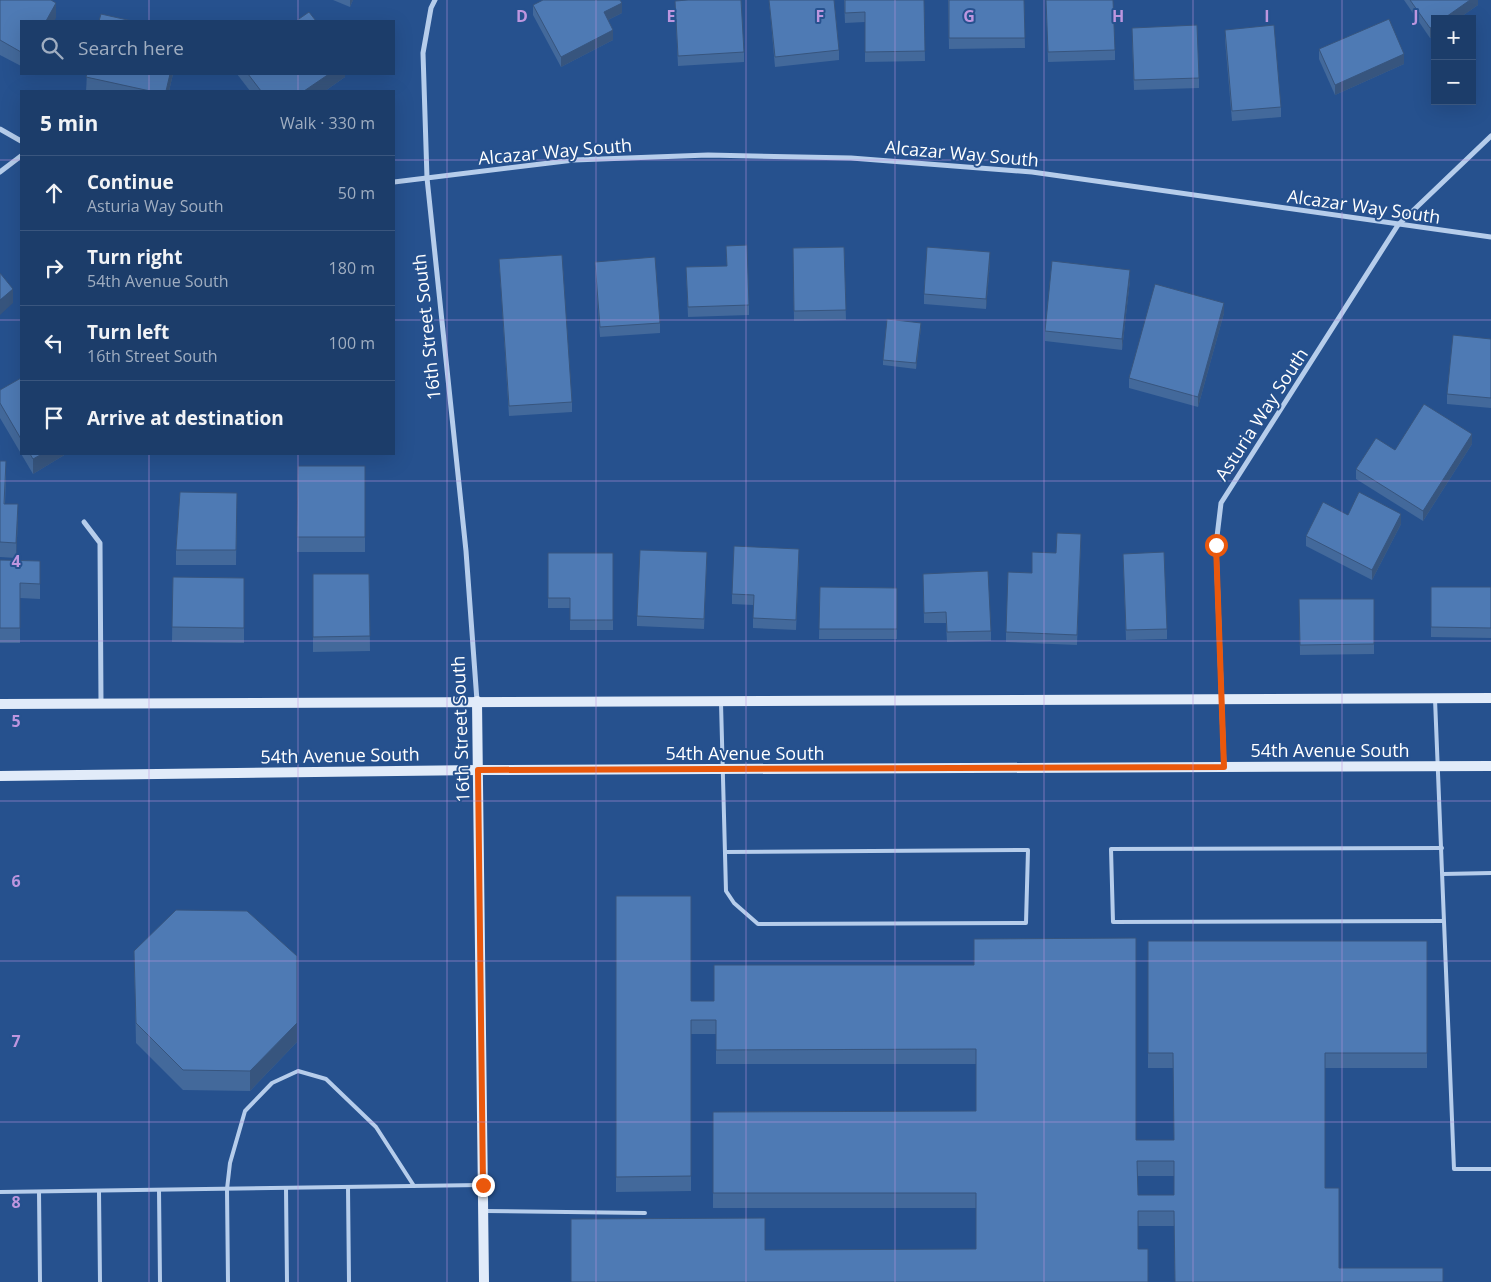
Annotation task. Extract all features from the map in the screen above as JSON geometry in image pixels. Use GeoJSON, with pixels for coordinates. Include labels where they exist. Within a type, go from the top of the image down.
{"type":"FeatureCollection","features":[{"type":"Feature","properties":{"kind":"main road"},"geometry":{"type":"LineString","coordinates":[[0,704],[1491,698]]}},
{"type":"Feature","properties":{"kind":"main road","name":"16th Street South"},"geometry":{"type":"LineString","coordinates":[[476,701],[484,1282]]}},
{"type":"Feature","properties":{"kind":"main road","name":"54th Avenue South"},"geometry":{"type":"LineString","coordinates":[[0,776],[478,770],[1491,766]]}},
{"type":"Feature","properties":{"kind":"street","name":"16th Street South"},"geometry":{"type":"LineString","coordinates":[[435,0],[431,8],[422,54],[426,178],[466,551],[476,701]]}},
{"type":"Feature","properties":{"kind":"street"},"geometry":{"type":"LineString","coordinates":[[0,129],[20,140]]}},
{"type":"Feature","properties":{"kind":"street","name":"Asturia Way South"},"geometry":{"type":"LineString","coordinates":[[1224,767],[1216,545],[1221,503],[1398,225],[1491,136]]}},
{"type":"Feature","properties":{"kind":"street","name":"Alcazar Way South"},"geometry":{"type":"LineString","coordinates":[[395,182],[584,160],[708,155],[851,158],[1032,172],[1491,237]]}},
{"type":"Feature","properties":{"kind":"street"},"geometry":{"type":"LineString","coordinates":[[0,172],[20,157]]}},
{"type":"Feature","properties":{"kind":"street"},"geometry":{"type":"LineString","coordinates":[[84,522],[100,543],[101,703]]}},
{"type":"Feature","properties":{"kind":"lane"},"geometry":{"type":"LineString","coordinates":[[1435,698],[1454,1169],[1491,1169]]}},
{"type":"Feature","properties":{"kind":"lane"},"geometry":{"type":"LineString","coordinates":[[721,700],[726,891],[734,903],[758,924],[1026,923],[1028,850],[725,852]]}},
{"type":"Feature","properties":{"kind":"lane"},"geometry":{"type":"LineString","coordinates":[[1442,848],[1111,849],[1113,922],[1443,921]]}},
{"type":"Feature","properties":{"kind":"lane"},"geometry":{"type":"LineString","coordinates":[[1443,874],[1491,873]]}},
{"type":"Feature","properties":{"kind":"lane"},"geometry":{"type":"LineString","coordinates":[[228,1282],[227,1189],[230,1163],[245,1111],[272,1083],[298,1071],[326,1079],[376,1127],[414,1186]]}},
{"type":"Feature","properties":{"kind":"lane"},"geometry":{"type":"LineString","coordinates":[[0,1192],[483,1185]]}},
{"type":"Feature","properties":{"kind":"lane"},"geometry":{"type":"LineString","coordinates":[[348,1187],[349,1282]]}},
{"type":"Feature","properties":{"kind":"lane"},"geometry":{"type":"LineString","coordinates":[[286,1188],[287,1282]]}},
{"type":"Feature","properties":{"kind":"lane"},"geometry":{"type":"LineString","coordinates":[[159,1190],[160,1282]]}},
{"type":"Feature","properties":{"kind":"lane"},"geometry":{"type":"LineString","coordinates":[[39,1192],[40,1282]]}},
{"type":"Feature","properties":{"kind":"lane"},"geometry":{"type":"LineString","coordinates":[[99,1192],[100,1282]]}},
{"type":"Feature","properties":{"kind":"lane"},"geometry":{"type":"LineString","coordinates":[[483,1211],[645,1213]]}},
{"type":"Feature","properties":{"kind":"building"},"geometry":{"type":"Polygon","coordinates":[[[0,0],[51,0],[56,3],[47,20],[20,20],[20,51],[0,40],[0,0]]]}},
{"type":"Feature","properties":{"kind":"building"},"geometry":{"type":"Polygon","coordinates":[[[543,0],[620,0],[622,3],[604,12],[613,30],[561,57],[533,5],[543,0]]]}},
{"type":"Feature","properties":{"kind":"building"},"geometry":{"type":"Polygon","coordinates":[[[741,0],[744,52],[678,56],[675,1],[741,0]]]}},
{"type":"Feature","properties":{"kind":"building"},"geometry":{"type":"Polygon","coordinates":[[[769,0],[834,0],[839,50],[775,57],[769,0]]]}},
{"type":"Feature","properties":{"kind":"building"},"geometry":{"type":"Polygon","coordinates":[[[845,0],[924,0],[925,51],[865,52],[865,12],[845,13],[845,0]]]}},
{"type":"Feature","properties":{"kind":"building"},"geometry":{"type":"Polygon","coordinates":[[[949,0],[1024,0],[1025,38],[949,38],[949,0]]]}},
{"type":"Feature","properties":{"kind":"building"},"geometry":{"type":"Polygon","coordinates":[[[1046,0],[1113,0],[1115,50],[1048,52],[1046,0]]]}},
{"type":"Feature","properties":{"kind":"building"},"geometry":{"type":"Polygon","coordinates":[[[1410,0],[1470,0],[1449,15],[1431,15],[1430,28],[1410,0]]]}},
{"type":"Feature","properties":{"kind":"building"},"geometry":{"type":"Polygon","coordinates":[[[309,12],[315,20],[297,20],[309,12]]]}},
{"type":"Feature","properties":{"kind":"building"},"geometry":{"type":"Polygon","coordinates":[[[101,14],[128,20],[99,20],[101,14]]]}},
{"type":"Feature","properties":{"kind":"building"},"geometry":{"type":"Polygon","coordinates":[[[1389,19],[1404,54],[1335,85],[1319,49],[1389,19]]]}},
{"type":"Feature","properties":{"kind":"building"},"geometry":{"type":"Polygon","coordinates":[[[1197,25],[1199,78],[1134,80],[1132,28],[1197,25]]]}},
{"type":"Feature","properties":{"kind":"building"},"geometry":{"type":"Polygon","coordinates":[[[1274,25],[1281,107],[1232,111],[1225,30],[1274,25]]]}},
{"type":"Feature","properties":{"kind":"building"},"geometry":{"type":"Polygon","coordinates":[[[87,75],[170,75],[166,90],[145,90],[86,77],[87,75]]]}},
{"type":"Feature","properties":{"kind":"building"},"geometry":{"type":"Polygon","coordinates":[[[249,75],[328,75],[305,90],[260,90],[249,75]]]}},
{"type":"Feature","properties":{"kind":"building"},"geometry":{"type":"Polygon","coordinates":[[[747,245],[749,305],[688,307],[686,267],[727,266],[726,246],[747,245]]]}},
{"type":"Feature","properties":{"kind":"building"},"geometry":{"type":"Polygon","coordinates":[[[844,247],[846,310],[794,311],[793,248],[844,247]]]}},
{"type":"Feature","properties":{"kind":"building"},"geometry":{"type":"Polygon","coordinates":[[[927,247],[990,252],[986,299],[924,294],[927,247]]]}},
{"type":"Feature","properties":{"kind":"building"},"geometry":{"type":"Polygon","coordinates":[[[562,255],[572,402],[509,406],[499,259],[562,255]]]}},
{"type":"Feature","properties":{"kind":"building"},"geometry":{"type":"Polygon","coordinates":[[[655,257],[660,323],[600,327],[595,262],[655,257]]]}},
{"type":"Feature","properties":{"kind":"building"},"geometry":{"type":"Polygon","coordinates":[[[1052,261],[1130,270],[1122,339],[1045,331],[1052,261]]]}},
{"type":"Feature","properties":{"kind":"building"},"geometry":{"type":"Polygon","coordinates":[[[0,273],[13,289],[0,300],[0,273]]]}},
{"type":"Feature","properties":{"kind":"building"},"geometry":{"type":"Polygon","coordinates":[[[1155,284],[1224,303],[1198,397],[1129,378],[1155,284]]]}},
{"type":"Feature","properties":{"kind":"building"},"geometry":{"type":"Polygon","coordinates":[[[887,319],[921,323],[916,363],[883,360],[887,319]]]}},
{"type":"Feature","properties":{"kind":"building"},"geometry":{"type":"Polygon","coordinates":[[[1453,335],[1491,339],[1491,398],[1447,394],[1453,335]]]}},
{"type":"Feature","properties":{"kind":"building"},"geometry":{"type":"Polygon","coordinates":[[[20,379],[20,437],[0,403],[0,390],[20,379]]]}},
{"type":"Feature","properties":{"kind":"building"},"geometry":{"type":"Polygon","coordinates":[[[1424,404],[1472,434],[1423,511],[1356,469],[1376,438],[1395,450],[1424,404]]]}},
{"type":"Feature","properties":{"kind":"building"},"geometry":{"type":"Polygon","coordinates":[[[31,455],[40,455],[33,459],[31,455]]]}},
{"type":"Feature","properties":{"kind":"building"},"geometry":{"type":"Polygon","coordinates":[[[0,461],[6,461],[4,504],[18,504],[16,543],[0,542],[0,461]]]}},
{"type":"Feature","properties":{"kind":"building"},"geometry":{"type":"Polygon","coordinates":[[[298,466],[365,466],[365,537],[297,537],[298,466]]]}},
{"type":"Feature","properties":{"kind":"building"},"geometry":{"type":"Polygon","coordinates":[[[180,492],[237,493],[236,550],[176,550],[180,492]]]}},
{"type":"Feature","properties":{"kind":"building"},"geometry":{"type":"Polygon","coordinates":[[[1359,492],[1401,514],[1372,570],[1306,536],[1323,502],[1348,515],[1359,492]]]}},
{"type":"Feature","properties":{"kind":"building"},"geometry":{"type":"Polygon","coordinates":[[[1057,533],[1081,534],[1077,635],[1006,632],[1008,572],[1032,573],[1032,552],[1056,553],[1057,533]]]}},
{"type":"Feature","properties":{"kind":"building"},"geometry":{"type":"Polygon","coordinates":[[[734,546],[799,549],[796,620],[753,618],[754,595],[732,594],[734,546]]]}},
{"type":"Feature","properties":{"kind":"building"},"geometry":{"type":"Polygon","coordinates":[[[640,550],[707,552],[704,619],[637,616],[640,550]]]}},
{"type":"Feature","properties":{"kind":"building"},"geometry":{"type":"Polygon","coordinates":[[[1164,552],[1167,629],[1126,630],[1123,554],[1164,552]]]}},
{"type":"Feature","properties":{"kind":"building"},"geometry":{"type":"Polygon","coordinates":[[[548,553],[613,553],[613,620],[570,620],[570,598],[548,598],[548,553]]]}},
{"type":"Feature","properties":{"kind":"building"},"geometry":{"type":"Polygon","coordinates":[[[0,560],[40,561],[40,584],[20,583],[20,628],[0,628],[0,560]]]}},
{"type":"Feature","properties":{"kind":"building"},"geometry":{"type":"Polygon","coordinates":[[[988,571],[991,631],[947,632],[946,612],[924,613],[923,574],[988,571]]]}},
{"type":"Feature","properties":{"kind":"building"},"geometry":{"type":"Polygon","coordinates":[[[313,574],[369,574],[370,636],[313,637],[313,574]]]}},
{"type":"Feature","properties":{"kind":"building"},"geometry":{"type":"Polygon","coordinates":[[[173,577],[244,578],[244,628],[172,627],[173,577]]]}},
{"type":"Feature","properties":{"kind":"building"},"geometry":{"type":"Polygon","coordinates":[[[820,587],[897,588],[897,629],[819,629],[820,587]]]}},
{"type":"Feature","properties":{"kind":"building"},"geometry":{"type":"Polygon","coordinates":[[[1431,587],[1491,587],[1491,628],[1431,627],[1431,587]]]}},
{"type":"Feature","properties":{"kind":"building"},"geometry":{"type":"Polygon","coordinates":[[[1299,599],[1374,599],[1374,644],[1300,645],[1299,599]]]}},
{"type":"Feature","properties":{"kind":"building"},"geometry":{"type":"Polygon","coordinates":[[[616,896],[691,896],[691,1001],[714,1001],[714,965],[974,965],[974,939],[1136,938],[1136,1140],[1174,1140],[1173,1053],[1148,1053],[1148,941],[1427,941],[1427,1053],[1325,1053],[1325,1188],[1339,1188],[1339,1268],[1443,1268],[1443,1282],[1175,1282],[1174,1211],[1138,1211],[1138,1249],[1148,1249],[1148,1282],[571,1282],[571,1219],[765,1218],[765,1250],[976,1249],[976,1193],[713,1193],[713,1112],[976,1111],[976,1049],[716,1050],[716,1020],[691,1020],[691,1176],[616,1177],[616,896]],[[1137,1161],[1138,1195],[1174,1195],[1174,1161],[1137,1161]]]}},
{"type":"Feature","properties":{"kind":"building"},"geometry":{"type":"Polygon","coordinates":[[[176,910],[247,911],[297,956],[297,1023],[250,1071],[183,1070],[136,1023],[134,951],[176,910]]]}},
{"type":"Feature","properties":{"kind":"route"},"geometry":{"type":"LineString","coordinates":[[483,1185],[478,770],[1224,767],[1216,545]]}}]}
